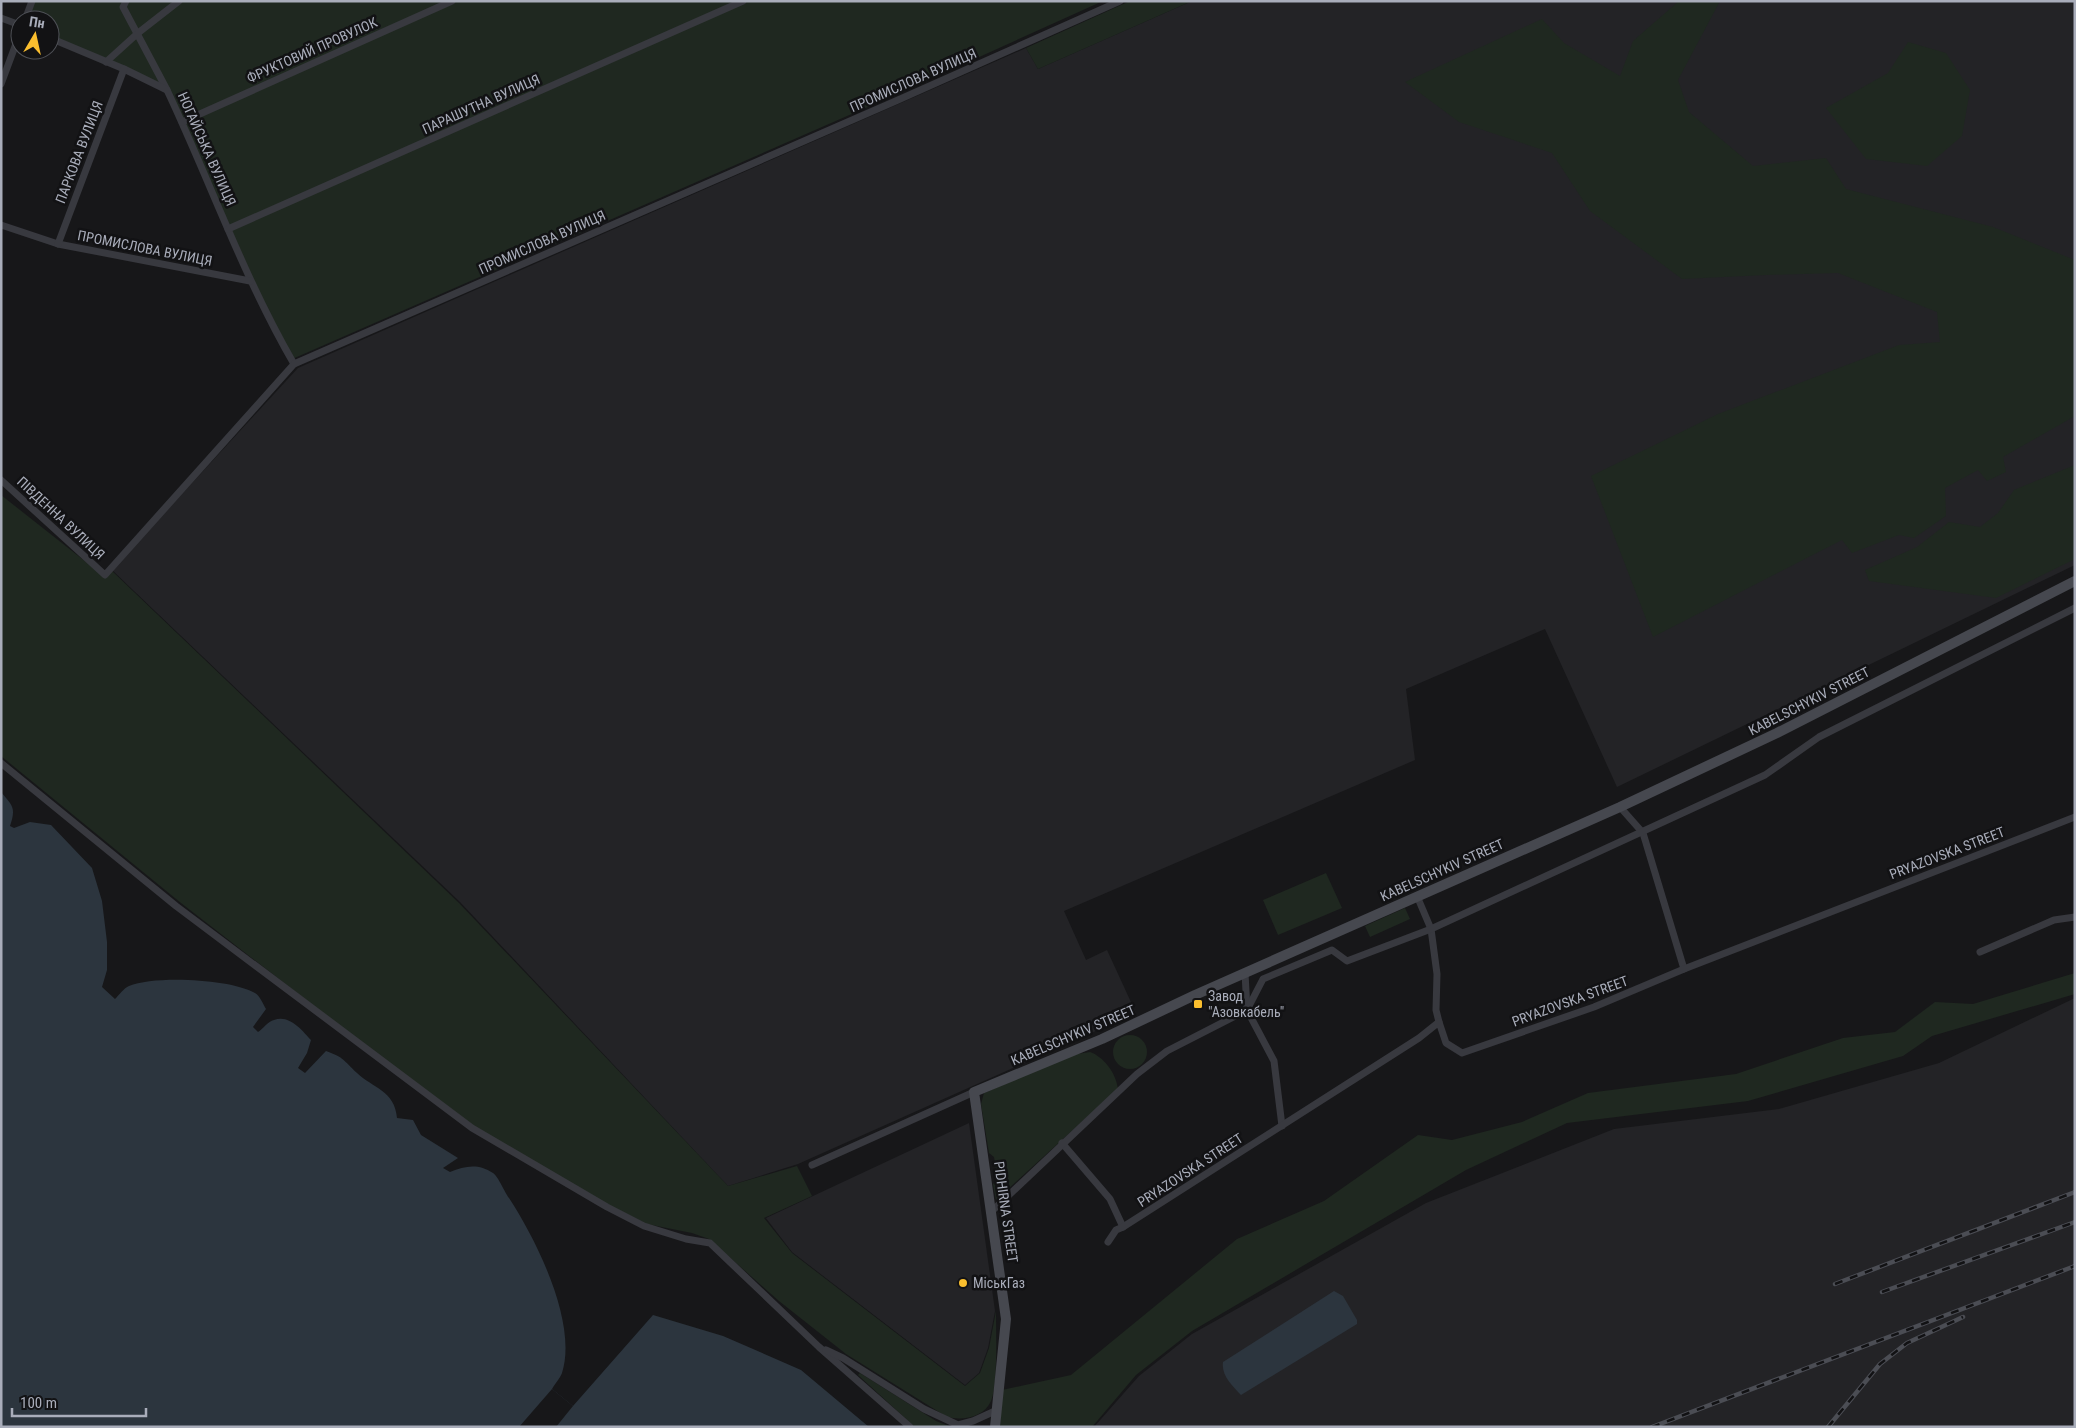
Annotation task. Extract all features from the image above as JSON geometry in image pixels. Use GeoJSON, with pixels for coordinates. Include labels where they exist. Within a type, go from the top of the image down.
{"type":"FeatureCollection","features":[{"type":"Feature","properties":{"kind":"street"},"geometry":{"type":"LineString","coordinates":[[106,62],[138,33],[180,1]]}},
{"type":"Feature","properties":{"kind":"street","name":"ФРУКТОВИЙ ПРОВУЛОК"},"geometry":{"type":"LineString","coordinates":[[182,122],[452,1]]}},
{"type":"Feature","properties":{"kind":"street","name":"ПАРАШУТНА ВУЛИЦЯ"},"geometry":{"type":"LineString","coordinates":[[228,229],[743,1]]}},
{"type":"Feature","properties":{"kind":"street","name":"ПРОМИСЛОВА ВУЛИЦЯ"},"geometry":{"type":"LineString","coordinates":[[294,364],[1120,1]]}},
{"type":"Feature","properties":{"kind":"street"},"geometry":{"type":"LineString","coordinates":[[125,4],[167,90]]}},
{"type":"Feature","properties":{"kind":"street","name":"НОГАЙСЬКА ВУЛИЦЯ"},"geometry":{"type":"LineString","coordinates":[[60,42],[124,69],[167,90],[250,281]]}},
{"type":"Feature","properties":{"kind":"street"},"geometry":{"type":"LineString","coordinates":[[1,84],[10,60]]}},
{"type":"Feature","properties":{"kind":"street","name":"ПАРКОВА ВУЛИЦЯ"},"geometry":{"type":"LineString","coordinates":[[58,244],[124,69]]}},
{"type":"Feature","properties":{"kind":"street","name":"ПРОМИСЛОВА ВУЛИЦЯ"},"geometry":{"type":"LineString","coordinates":[[1,225],[58,244],[250,281]]}},
{"type":"Feature","properties":{"kind":"street"},"geometry":{"type":"LineString","coordinates":[[250,281],[294,364]]}},
{"type":"Feature","properties":{"kind":"street","name":"ПІВДЕННА ВУЛИЦЯ"},"geometry":{"type":"LineString","coordinates":[[1,480],[105,575],[294,364]]}},
{"type":"Feature","properties":{"kind":"street","name":"KABELSCHYKIV STREET"},"geometry":{"type":"LineString","coordinates":[[812,1165],[974,1092],[1102,1039],[1245,973],[1620,807],[1777,732],[2075,581]]}},
{"type":"Feature","properties":{"kind":"street"},"geometry":{"type":"LineString","coordinates":[[992,1211],[1137,1074],[1167,1051],[1247,1010],[1263,979],[1332,950],[1347,961],[1432,929],[1766,775],[1819,737],[2075,608]]}},
{"type":"Feature","properties":{"kind":"street"},"geometry":{"type":"LineString","coordinates":[[1,763],[176,906],[472,1128],[607,1207],[644,1226],[686,1240],[710,1244],[819,1347],[910,1427]]}},
{"type":"Feature","properties":{"kind":"street"},"geometry":{"type":"LineString","coordinates":[[1620,807],[1642,833],[1684,969]]}},
{"type":"Feature","properties":{"kind":"street","name":"PRYAZOVSKA STREET"},"geometry":{"type":"LineString","coordinates":[[1108,1242],[1116,1230],[1419,1038],[1439,1022],[1446,1043],[1462,1053],[1594,1007],[1684,969],[2075,817]]}},
{"type":"Feature","properties":{"kind":"street"},"geometry":{"type":"LineString","coordinates":[[1417,896],[1432,929],[1437,974],[1436,1010],[1439,1022]]}},
{"type":"Feature","properties":{"kind":"street"},"geometry":{"type":"LineString","coordinates":[[1980,952],[2054,920],[2075,917]]}},
{"type":"Feature","properties":{"kind":"street"},"geometry":{"type":"LineString","coordinates":[[1245,973],[1247,1010],[1274,1061],[1282,1126]]}},
{"type":"Feature","properties":{"kind":"street","name":"PIDHIRNA STREET"},"geometry":{"type":"LineString","coordinates":[[974,1092],[1006,1319],[994,1427]]}},
{"type":"Feature","properties":{"kind":"street"},"geometry":{"type":"LineString","coordinates":[[1062,1143],[1110,1198],[1123,1227]]}},
{"type":"Feature","properties":{"kind":"street"},"geometry":{"type":"LineString","coordinates":[[819,1347],[843,1358],[924,1409],[958,1425],[974,1421],[995,1411]]}},
{"type":"Feature","properties":{"kind":"shaded area"},"geometry":{"type":"Polygon","coordinates":[[[32,1],[1103,1],[895,95],[290,360],[167,90],[60,42],[60,10],[29,10],[32,1]]]}},
{"type":"Feature","properties":{"kind":"shaded area"},"geometry":{"type":"Polygon","coordinates":[[[1130,1],[1192,1],[1038,69],[1026,48],[1130,1]]]}},
{"type":"Feature","properties":{"kind":"shaded area"},"geometry":{"type":"Polygon","coordinates":[[[1192,1],[2075,1],[2075,565],[1617,787],[1545,629],[1406,689],[1415,760],[1064,911],[1086,960],[1107,950],[1136,1013],[798,1164],[728,1186],[460,902],[112,570],[298,368],[1026,48],[1038,69],[1192,1]]]}},
{"type":"Feature","properties":{"kind":"shaded area"},"geometry":{"type":"Polygon","coordinates":[[[1679,1],[1720,1],[1678,80],[1689,112],[1753,166],[1826,158],[1846,189],[1993,227],[2075,260],[2075,416],[2003,457],[2006,472],[1987,481],[1978,470],[1945,488],[1946,516],[1914,538],[1899,535],[1852,553],[1842,540],[1653,637],[1591,476],[1718,414],[1899,345],[1940,342],[1937,312],[1838,273],[1682,279],[1590,211],[1552,153],[1459,122],[1405,82],[1542,19],[1564,43],[1620,76],[1633,41],[1679,1]]]}},
{"type":"Feature","properties":{"kind":"shaded area"},"geometry":{"type":"Polygon","coordinates":[[[1908,42],[1946,53],[1970,90],[1962,136],[1927,166],[1866,159],[1826,108],[1888,73],[1908,42]]]}},
{"type":"Feature","properties":{"kind":"shaded area"},"geometry":{"type":"Polygon","coordinates":[[[2075,465],[2075,559],[1996,598],[1869,581],[1865,570],[1917,547],[1949,522],[1980,527],[1998,513],[2014,490],[2075,465]]]}},
{"type":"Feature","properties":{"kind":"shaded area"},"geometry":{"type":"Polygon","coordinates":[[[1,495],[105,577],[111,570],[459,903],[728,1186],[797,1166],[812,1196],[764,1218],[792,1253],[965,1386],[980,1373],[989,1348],[996,1311],[995,1383],[988,1406],[978,1414],[966,1418],[947,1417],[846,1354],[779,1301],[709,1239],[692,1233],[647,1224],[608,1205],[473,1126],[181,903],[1,756],[1,495]]]}},
{"type":"Feature","properties":{"kind":"shaded area"},"geometry":{"type":"Polygon","coordinates":[[[1,792],[13,811],[10,826],[14,828],[30,822],[51,825],[92,868],[102,901],[107,942],[107,970],[102,987],[115,999],[129,986],[156,980],[193,980],[229,984],[255,993],[266,1009],[253,1027],[258,1032],[272,1021],[285,1019],[295,1024],[311,1040],[307,1053],[298,1068],[305,1073],[326,1051],[337,1056],[388,1096],[395,1109],[397,1118],[413,1120],[421,1135],[458,1158],[443,1168],[450,1172],[466,1167],[477,1167],[495,1175],[520,1215],[552,1282],[564,1330],[565,1353],[562,1373],[552,1389],[573,1406],[653,1315],[723,1336],[801,1370],[869,1427],[1,1427],[1,792]]]}},
{"type":"Feature","properties":{"kind":"shaded area"},"geometry":{"type":"Polygon","coordinates":[[[1326,873],[1342,908],[1278,935],[1263,900],[1326,873]]]}},
{"type":"Feature","properties":{"kind":"shaded area"},"geometry":{"type":"Polygon","coordinates":[[[1405,908],[1410,919],[1370,937],[1365,926],[1405,908]]]}},
{"type":"Feature","properties":{"kind":"shaded area"},"geometry":{"type":"Polygon","coordinates":[[[2075,973],[2075,994],[1932,1036],[1903,1056],[1748,1101],[1567,1123],[1466,1170],[1192,1331],[1136,1375],[1092,1427],[1000,1427],[1002,1390],[1071,1375],[1237,1239],[1324,1201],[1418,1135],[1452,1140],[1522,1122],[1588,1093],[1736,1074],[1843,1038],[1895,1032],[1935,1002],[1973,1004],[2075,973]]]}},
{"type":"Feature","properties":{"kind":"shaded area"},"geometry":{"type":"Polygon","coordinates":[[[2075,998],[2075,1427],[1094,1427],[1139,1376],[1192,1334],[1426,1203],[1614,1129],[1779,1109],[1939,1063],[2075,998]]]}},
{"type":"Feature","properties":{"kind":"shaded area"},"geometry":{"type":"Polygon","coordinates":[[[1130,1035],[1142,1040],[1147,1052],[1142,1064],[1130,1069],[1118,1064],[1113,1052],[1118,1040],[1130,1035]]]}},
{"type":"Feature","properties":{"kind":"shaded area"},"geometry":{"type":"Polygon","coordinates":[[[1090,1052],[1108,1066],[1115,1077],[1118,1089],[996,1200],[993,1184],[998,1180],[994,1157],[989,1153],[981,1104],[984,1093],[1071,1055],[1090,1052]]]}},
{"type":"Feature","properties":{"kind":"shaded area"},"geometry":{"type":"Polygon","coordinates":[[[969,1123],[995,1311],[988,1348],[979,1373],[965,1385],[792,1252],[766,1218],[969,1123]]]}},
{"type":"Feature","properties":{"kind":"shaded area"},"geometry":{"type":"Polygon","coordinates":[[[1334,1291],[1343,1296],[1357,1320],[1357,1324],[1241,1395],[1225,1376],[1223,1362],[1334,1291]]]}},
{"type":"Feature","properties":{"kind":"shaded area"},"geometry":{"type":"Polygon","coordinates":[[[860,1373],[936,1421],[951,1427],[915,1427],[858,1375],[860,1373]]]}},
{"type":"Feature","properties":{"kind":"pier"},"geometry":{"type":"Polygon","coordinates":[[[552,1389],[573,1406],[556,1427],[519,1427],[552,1389]]]}},
{"type":"Feature","properties":{"kind":"railway"},"geometry":{"type":"LineString","coordinates":[[1835,1284],[2075,1192]]}},
{"type":"Feature","properties":{"kind":"railway"},"geometry":{"type":"LineString","coordinates":[[1882,1292],[2075,1222]]}},
{"type":"Feature","properties":{"kind":"railway"},"geometry":{"type":"LineString","coordinates":[[1652,1427],[2075,1266]]}},
{"type":"Feature","properties":{"kind":"railway"},"geometry":{"type":"LineString","coordinates":[[1828,1427],[1880,1364],[1907,1343],[1963,1317]]}},
{"type":"Feature","properties":{"kind":"place","name":"Завод \"Азовкабель\""},"geometry":{"type":"Point","coordinates":[1198,1004]}},
{"type":"Feature","properties":{"kind":"place","name":"МіськГаз"},"geometry":{"type":"Point","coordinates":[963,1283]}}]}
